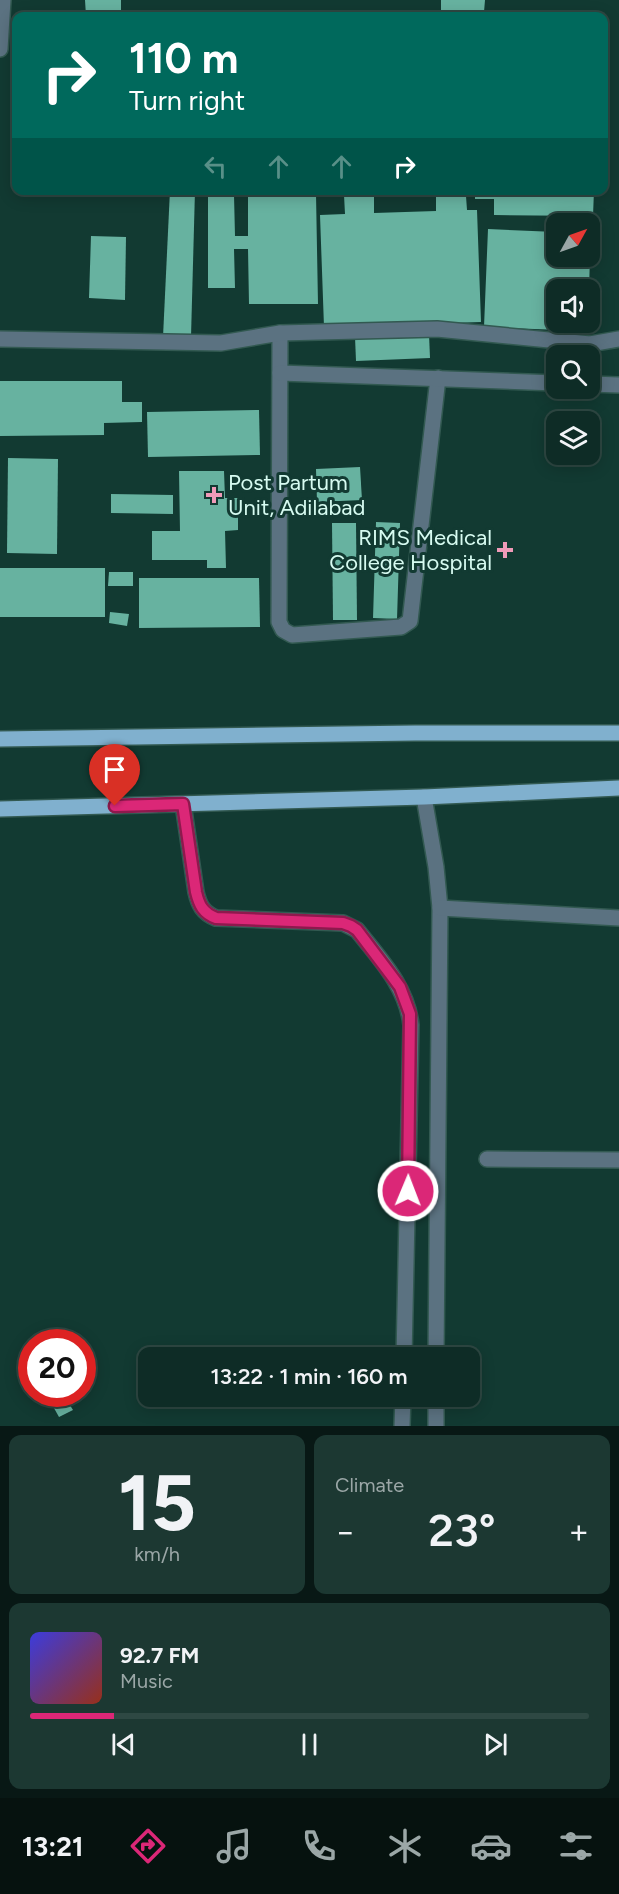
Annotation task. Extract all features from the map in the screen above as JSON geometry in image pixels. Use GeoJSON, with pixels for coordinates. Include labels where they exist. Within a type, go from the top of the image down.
{"type":"FeatureCollection","features":[{"type":"Feature","properties":{"kind":"main road"},"geometry":{"type":"LineString","coordinates":[[0,739],[426,733],[619,733]]}},
{"type":"Feature","properties":{"kind":"main road"},"geometry":{"type":"LineString","coordinates":[[0,809],[424,797],[619,788]]}},
{"type":"Feature","properties":{"kind":"street"},"geometry":{"type":"LineString","coordinates":[[0,49],[3,0]]}},
{"type":"Feature","properties":{"kind":"street"},"geometry":{"type":"LineString","coordinates":[[0,339],[221,344],[280,333],[437,329],[590,344],[619,339]]}},
{"type":"Feature","properties":{"kind":"street"},"geometry":{"type":"LineString","coordinates":[[280,333],[279,622],[282,630],[292,635],[401,627],[410,621],[438,378]]}},
{"type":"Feature","properties":{"kind":"street"},"geometry":{"type":"LineString","coordinates":[[280,373],[546,383]]}},
{"type":"Feature","properties":{"kind":"street"},"geometry":{"type":"LineString","coordinates":[[600,384],[619,385]]}},
{"type":"Feature","properties":{"kind":"street"},"geometry":{"type":"LineString","coordinates":[[424,797],[436,867],[440,908],[436,1347]]}},
{"type":"Feature","properties":{"kind":"street"},"geometry":{"type":"LineString","coordinates":[[183,804],[196,892],[199,904],[207,914],[216,918],[343,923],[351,926],[357,930],[391,975],[406,1000],[411,1025],[404,1347]]}},
{"type":"Feature","properties":{"kind":"street"},"geometry":{"type":"LineString","coordinates":[[440,908],[619,918]]}},
{"type":"Feature","properties":{"kind":"street"},"geometry":{"type":"LineString","coordinates":[[487,1159],[619,1160],[619,1154]]}},
{"type":"Feature","properties":{"kind":"street"},"geometry":{"type":"LineString","coordinates":[[402,1426],[403,1407]]}},
{"type":"Feature","properties":{"kind":"street"},"geometry":{"type":"LineString","coordinates":[[436,1407],[436,1426]]}},
{"type":"Feature","properties":{"kind":"building"},"geometry":{"type":"Polygon","coordinates":[[[85,0],[121,0],[121,12],[86,12],[85,0]]]}},
{"type":"Feature","properties":{"kind":"building"},"geometry":{"type":"Polygon","coordinates":[[[441,0],[485,0],[484,12],[441,12],[441,0]]]}},
{"type":"Feature","properties":{"kind":"building"},"geometry":{"type":"Polygon","coordinates":[[[170,195],[195,195],[191,337],[163,337],[170,195]]]}},
{"type":"Feature","properties":{"kind":"building"},"geometry":{"type":"Polygon","coordinates":[[[208,195],[234,195],[235,236],[248,236],[248,195],[316,195],[318,304],[249,304],[248,249],[234,249],[235,288],[208,288],[208,195]]]}},
{"type":"Feature","properties":{"kind":"building"},"geometry":{"type":"Polygon","coordinates":[[[344,195],[374,195],[374,213],[436,211],[436,197],[466,196],[467,210],[477,210],[481,322],[324,327],[320,215],[345,214],[344,195]]]}},
{"type":"Feature","properties":{"kind":"building"},"geometry":{"type":"Polygon","coordinates":[[[475,195],[594,195],[593,213],[494,215],[494,199],[475,199],[475,195]]]}},
{"type":"Feature","properties":{"kind":"building"},"geometry":{"type":"Polygon","coordinates":[[[488,229],[546,232],[546,267],[590,267],[589,279],[546,279],[546,329],[484,327],[488,229]]]}},
{"type":"Feature","properties":{"kind":"building"},"geometry":{"type":"Polygon","coordinates":[[[91,236],[126,237],[125,300],[89,298],[91,236]]]}},
{"type":"Feature","properties":{"kind":"building"},"geometry":{"type":"Polygon","coordinates":[[[429,334],[430,358],[356,361],[355,337],[429,334]]]}},
{"type":"Feature","properties":{"kind":"building"},"geometry":{"type":"Polygon","coordinates":[[[0,381],[122,381],[122,402],[142,402],[142,422],[104,423],[104,435],[0,436],[0,381]]]}},
{"type":"Feature","properties":{"kind":"building"},"geometry":{"type":"Polygon","coordinates":[[[259,410],[260,455],[148,457],[147,412],[259,410]]]}},
{"type":"Feature","properties":{"kind":"building"},"geometry":{"type":"Polygon","coordinates":[[[8,458],[58,459],[57,554],[7,553],[8,458]]]}},
{"type":"Feature","properties":{"kind":"building"},"geometry":{"type":"Polygon","coordinates":[[[360,467],[362,500],[317,502],[316,469],[360,467]]]}},
{"type":"Feature","properties":{"kind":"building"},"geometry":{"type":"Polygon","coordinates":[[[179,471],[224,471],[225,498],[238,498],[238,530],[225,531],[226,568],[207,568],[207,560],[152,560],[152,531],[180,531],[179,471]]]}},
{"type":"Feature","properties":{"kind":"building"},"geometry":{"type":"Polygon","coordinates":[[[111,494],[173,495],[173,514],[111,513],[111,494]]]}},
{"type":"Feature","properties":{"kind":"building"},"geometry":{"type":"Polygon","coordinates":[[[376,522],[400,523],[397,619],[373,618],[376,522]]]}},
{"type":"Feature","properties":{"kind":"building"},"geometry":{"type":"Polygon","coordinates":[[[332,523],[356,523],[357,620],[333,620],[332,523]]]}},
{"type":"Feature","properties":{"kind":"building"},"geometry":{"type":"Polygon","coordinates":[[[0,568],[105,568],[105,617],[0,617],[0,568]]]}},
{"type":"Feature","properties":{"kind":"building"},"geometry":{"type":"Polygon","coordinates":[[[109,572],[133,572],[133,586],[108,586],[109,572]]]}},
{"type":"Feature","properties":{"kind":"building"},"geometry":{"type":"Polygon","coordinates":[[[139,578],[259,578],[260,627],[139,628],[139,578]]]}},
{"type":"Feature","properties":{"kind":"building"},"geometry":{"type":"Polygon","coordinates":[[[110,612],[129,614],[127,626],[109,623],[110,612]]]}},
{"type":"Feature","properties":{"kind":"building"},"geometry":{"type":"Polygon","coordinates":[[[53,1407],[71,1407],[73,1410],[59,1417],[53,1407]]]}},
{"type":"Feature","properties":{"kind":"place","name":"Post Partum Unit, Adilabad"},"geometry":{"type":"Point","coordinates":[214,495]}},
{"type":"Feature","properties":{"kind":"place","name":"RIMS Medical College Hospital"},"geometry":{"type":"Point","coordinates":[505,550]}},
{"type":"Feature","properties":{"kind":"route"},"geometry":{"type":"LineString","coordinates":[[115,806],[183,804],[196,892],[199,904],[207,914],[216,918],[343,923],[357,930],[380,960],[400,987],[410,1014],[408,1191]]}}]}
